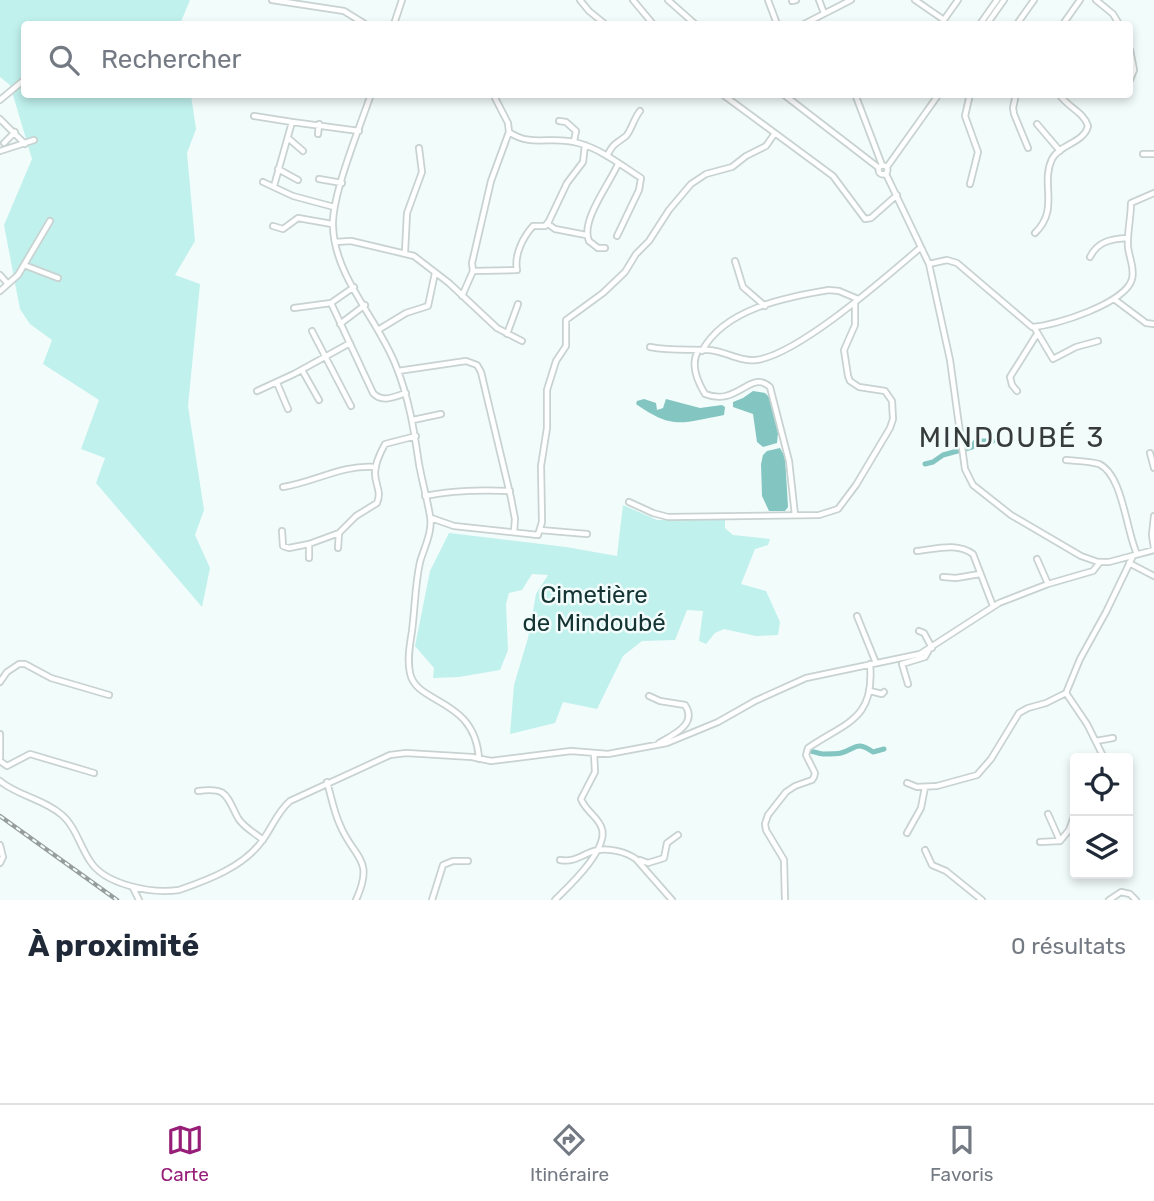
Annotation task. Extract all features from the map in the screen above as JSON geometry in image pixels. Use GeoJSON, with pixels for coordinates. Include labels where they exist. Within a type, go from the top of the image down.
{"type":"FeatureCollection","features":[{"type":"Feature","properties":{"kind":"street"},"geometry":{"type":"LineString","coordinates":[[272,0],[315,3],[344,11],[360,21]]}},
{"type":"Feature","properties":{"kind":"street"},"geometry":{"type":"LineString","coordinates":[[395,21],[402,0]]}},
{"type":"Feature","properties":{"kind":"street"},"geometry":{"type":"LineString","coordinates":[[580,0],[601,21]]}},
{"type":"Feature","properties":{"kind":"street"},"geometry":{"type":"LineString","coordinates":[[633,0],[650,21]]}},
{"type":"Feature","properties":{"kind":"street"},"geometry":{"type":"LineString","coordinates":[[667,0],[692,21]]}},
{"type":"Feature","properties":{"kind":"street"},"geometry":{"type":"LineString","coordinates":[[768,0],[777,21]]}},
{"type":"Feature","properties":{"kind":"street"},"geometry":{"type":"LineString","coordinates":[[819,0],[824,13]]}},
{"type":"Feature","properties":{"kind":"street"},"geometry":{"type":"LineString","coordinates":[[809,21],[851,0]]}},
{"type":"Feature","properties":{"kind":"street"},"geometry":{"type":"LineString","coordinates":[[916,0],[942,21]]}},
{"type":"Feature","properties":{"kind":"street"},"geometry":{"type":"LineString","coordinates":[[944,21],[958,0]]}},
{"type":"Feature","properties":{"kind":"street"},"geometry":{"type":"LineString","coordinates":[[982,21],[997,0]]}},
{"type":"Feature","properties":{"kind":"street"},"geometry":{"type":"LineString","coordinates":[[990,21],[1004,0]]}},
{"type":"Feature","properties":{"kind":"street"},"geometry":{"type":"LineString","coordinates":[[1019,21],[1034,0]]}},
{"type":"Feature","properties":{"kind":"street"},"geometry":{"type":"LineString","coordinates":[[1065,21],[1080,0]]}},
{"type":"Feature","properties":{"kind":"street"},"geometry":{"type":"LineString","coordinates":[[1096,0],[1116,16],[1118,21]]}},
{"type":"Feature","properties":{"kind":"street"},"geometry":{"type":"LineString","coordinates":[[0,100],[21,82]]}},
{"type":"Feature","properties":{"kind":"street"},"geometry":{"type":"LineString","coordinates":[[370,98],[341,183],[332,224],[340,262],[379,330],[406,393],[431,518],[413,601],[410,671],[418,688],[449,705],[467,722],[474,735],[479,759]]}},
{"type":"Feature","properties":{"kind":"street"},"geometry":{"type":"LineString","coordinates":[[461,296],[473,271],[472,263],[491,181],[509,132],[508,123],[495,98]]}},
{"type":"Feature","properties":{"kind":"street"},"geometry":{"type":"LineString","coordinates":[[728,98],[833,176],[865,219],[871,218],[897,195]]}},
{"type":"Feature","properties":{"kind":"street"},"geometry":{"type":"LineString","coordinates":[[789,98],[884,166]]}},
{"type":"Feature","properties":{"kind":"street"},"geometry":{"type":"LineString","coordinates":[[857,98],[884,166]]}},
{"type":"Feature","properties":{"kind":"street"},"geometry":{"type":"LineString","coordinates":[[936,98],[884,166],[881,174],[886,174],[929,264],[950,359],[963,453],[970,481],[1011,515],[1081,556],[1100,562],[1154,549],[1154,516]]}},
{"type":"Feature","properties":{"kind":"street"},"geometry":{"type":"LineString","coordinates":[[969,98],[965,116],[978,152],[970,184]]}},
{"type":"Feature","properties":{"kind":"street"},"geometry":{"type":"LineString","coordinates":[[1015,98],[1014,114],[1028,148]]}},
{"type":"Feature","properties":{"kind":"street"},"geometry":{"type":"LineString","coordinates":[[1035,233],[1046,222],[1051,165],[1060,151],[1084,134],[1088,126],[1085,118],[1063,98]]}},
{"type":"Feature","properties":{"kind":"street"},"geometry":{"type":"LineString","coordinates":[[607,156],[614,142],[628,133],[640,111]]}},
{"type":"Feature","properties":{"kind":"street"},"geometry":{"type":"LineString","coordinates":[[254,116],[359,131]]}},
{"type":"Feature","properties":{"kind":"street"},"geometry":{"type":"LineString","coordinates":[[0,119],[25,144]]}},
{"type":"Feature","properties":{"kind":"street"},"geometry":{"type":"LineString","coordinates":[[559,121],[566,122],[576,130],[574,141]]}},
{"type":"Feature","properties":{"kind":"street"},"geometry":{"type":"LineString","coordinates":[[274,187],[292,122]]}},
{"type":"Feature","properties":{"kind":"street"},"geometry":{"type":"LineString","coordinates":[[318,124],[318,134]]}},
{"type":"Feature","properties":{"kind":"street"},"geometry":{"type":"LineString","coordinates":[[1037,124],[1060,151]]}},
{"type":"Feature","properties":{"kind":"street"},"geometry":{"type":"LineString","coordinates":[[4,143],[15,132]]}},
{"type":"Feature","properties":{"kind":"street"},"geometry":{"type":"LineString","coordinates":[[509,132],[526,142],[574,141],[607,156],[641,178],[642,182],[617,236]]}},
{"type":"Feature","properties":{"kind":"street"},"geometry":{"type":"LineString","coordinates":[[431,518],[454,526],[535,536],[540,530],[541,466],[547,428],[547,390],[556,361],[566,346],[568,337],[565,322],[625,272],[691,184],[706,174],[733,167],[746,156],[766,146],[775,133]]}},
{"type":"Feature","properties":{"kind":"street"},"geometry":{"type":"LineString","coordinates":[[288,138],[303,150]]}},
{"type":"Feature","properties":{"kind":"street"},"geometry":{"type":"LineString","coordinates":[[0,151],[34,140]]}},
{"type":"Feature","properties":{"kind":"street"},"geometry":{"type":"LineString","coordinates":[[548,224],[567,183],[582,164],[585,145]]}},
{"type":"Feature","properties":{"kind":"street"},"geometry":{"type":"LineString","coordinates":[[405,252],[407,213],[422,172],[419,148]]}},
{"type":"Feature","properties":{"kind":"street"},"geometry":{"type":"LineString","coordinates":[[1143,154],[1154,154]]}},
{"type":"Feature","properties":{"kind":"street"},"geometry":{"type":"LineString","coordinates":[[605,248],[598,248],[589,242],[587,235],[595,208],[618,164]]}},
{"type":"Feature","properties":{"kind":"street"},"geometry":{"type":"LineString","coordinates":[[278,169],[298,180]]}},
{"type":"Feature","properties":{"kind":"street"},"geometry":{"type":"LineString","coordinates":[[319,179],[341,183]]}},
{"type":"Feature","properties":{"kind":"street"},"geometry":{"type":"LineString","coordinates":[[263,182],[293,196],[334,207]]}},
{"type":"Feature","properties":{"kind":"street"},"geometry":{"type":"LineString","coordinates":[[1033,327],[1065,320],[1114,299],[1129,287],[1133,275],[1128,238],[1132,201],[1154,193]]}},
{"type":"Feature","properties":{"kind":"street"},"geometry":{"type":"LineString","coordinates":[[273,226],[283,229],[298,218],[332,224]]}},
{"type":"Feature","properties":{"kind":"street"},"geometry":{"type":"LineString","coordinates":[[0,292],[24,265],[50,221]]}},
{"type":"Feature","properties":{"kind":"street"},"geometry":{"type":"LineString","coordinates":[[473,271],[517,270],[518,252],[530,227],[548,224],[555,229],[587,235]]}},
{"type":"Feature","properties":{"kind":"street"},"geometry":{"type":"LineString","coordinates":[[1090,257],[1093,250],[1103,242],[1128,238]]}},
{"type":"Feature","properties":{"kind":"street"},"geometry":{"type":"LineString","coordinates":[[335,242],[351,241],[414,256],[495,326],[522,341]]}},
{"type":"Feature","properties":{"kind":"street"},"geometry":{"type":"LineString","coordinates":[[650,347],[668,351],[720,352],[746,360],[761,359],[788,348],[856,300],[920,248]]}},
{"type":"Feature","properties":{"kind":"street"},"geometry":{"type":"LineString","coordinates":[[929,264],[942,260],[957,263],[1033,327],[1053,359],[1076,347],[1098,341]]}},
{"type":"Feature","properties":{"kind":"street"},"geometry":{"type":"LineString","coordinates":[[735,261],[743,287],[765,306]]}},
{"type":"Feature","properties":{"kind":"street"},"geometry":{"type":"LineString","coordinates":[[24,265],[58,278]]}},
{"type":"Feature","properties":{"kind":"street"},"geometry":{"type":"LineString","coordinates":[[379,330],[406,313],[428,306],[435,272]]}},
{"type":"Feature","properties":{"kind":"street"},"geometry":{"type":"LineString","coordinates":[[0,275],[8,285]]}},
{"type":"Feature","properties":{"kind":"street"},"geometry":{"type":"LineString","coordinates":[[294,308],[331,303],[354,287]]}},
{"type":"Feature","properties":{"kind":"street"},"geometry":{"type":"LineString","coordinates":[[795,515],[787,452],[770,387],[756,381],[726,398],[705,394],[693,362],[715,332],[729,320],[765,306],[829,290],[839,291],[856,300]]}},
{"type":"Feature","properties":{"kind":"street"},"geometry":{"type":"LineString","coordinates":[[1114,299],[1146,323],[1154,324]]}},
{"type":"Feature","properties":{"kind":"street"},"geometry":{"type":"LineString","coordinates":[[629,502],[668,517],[819,515],[838,509],[856,485],[892,424],[890,396],[880,389],[855,384],[848,376],[844,350],[855,324],[856,300]]}},
{"type":"Feature","properties":{"kind":"street"},"geometry":{"type":"LineString","coordinates":[[331,303],[377,397],[386,399],[406,393]]}},
{"type":"Feature","properties":{"kind":"street"},"geometry":{"type":"LineString","coordinates":[[506,334],[518,304]]}},
{"type":"Feature","properties":{"kind":"street"},"geometry":{"type":"LineString","coordinates":[[340,324],[365,305]]}},
{"type":"Feature","properties":{"kind":"street"},"geometry":{"type":"LineString","coordinates":[[495,326],[509,327]]}},
{"type":"Feature","properties":{"kind":"street"},"geometry":{"type":"LineString","coordinates":[[312,331],[351,406]]}},
{"type":"Feature","properties":{"kind":"street"},"geometry":{"type":"LineString","coordinates":[[1017,391],[1010,377],[1037,334]]}},
{"type":"Feature","properties":{"kind":"street"},"geometry":{"type":"LineString","coordinates":[[257,391],[350,343]]}},
{"type":"Feature","properties":{"kind":"street"},"geometry":{"type":"LineString","coordinates":[[398,371],[466,361],[477,365],[510,491],[515,519],[514,532]]}},
{"type":"Feature","properties":{"kind":"street"},"geometry":{"type":"LineString","coordinates":[[302,370],[319,400]]}},
{"type":"Feature","properties":{"kind":"street"},"geometry":{"type":"LineString","coordinates":[[277,383],[288,409]]}},
{"type":"Feature","properties":{"kind":"street"},"geometry":{"type":"LineString","coordinates":[[413,420],[440,414]]}},
{"type":"Feature","properties":{"kind":"street"},"geometry":{"type":"LineString","coordinates":[[282,531],[283,546],[286,548],[309,544],[339,533],[356,516],[377,503],[380,492],[375,473],[385,444],[415,436]]}},
{"type":"Feature","properties":{"kind":"street"},"geometry":{"type":"LineString","coordinates":[[1150,453],[1154,468]]}},
{"type":"Feature","properties":{"kind":"street"},"geometry":{"type":"LineString","coordinates":[[1066,460],[1096,463],[1111,475],[1135,554]]}},
{"type":"Feature","properties":{"kind":"street"},"geometry":{"type":"LineString","coordinates":[[283,487],[305,483],[353,466],[376,467]]}},
{"type":"Feature","properties":{"kind":"street"},"geometry":{"type":"LineString","coordinates":[[425,496],[447,491],[510,491]]}},
{"type":"Feature","properties":{"kind":"street"},"geometry":{"type":"LineString","coordinates":[[540,530],[587,534]]}},
{"type":"Feature","properties":{"kind":"street"},"geometry":{"type":"LineString","coordinates":[[338,548],[339,533]]}},
{"type":"Feature","properties":{"kind":"street"},"geometry":{"type":"LineString","coordinates":[[309,544],[309,558]]}},
{"type":"Feature","properties":{"kind":"street"},"geometry":{"type":"LineString","coordinates":[[917,551],[963,547],[973,554],[993,607]]}},
{"type":"Feature","properties":{"kind":"street"},"geometry":{"type":"LineString","coordinates":[[907,783],[925,787],[955,783],[977,775],[991,759],[1019,713],[1066,693],[1080,659],[1107,612],[1135,554]]}},
{"type":"Feature","properties":{"kind":"street"},"geometry":{"type":"LineString","coordinates":[[1037,559],[1048,584]]}},
{"type":"Feature","properties":{"kind":"street"},"geometry":{"type":"LineString","coordinates":[[0,780],[12,790],[61,814],[69,822],[97,869],[132,887],[170,892],[195,884],[244,860],[263,840],[285,805],[327,782],[398,753],[491,761],[570,751],[608,754],[673,741],[806,678],[910,657],[930,649],[993,607],[1048,584],[1093,571],[1100,562]]}},
{"type":"Feature","properties":{"kind":"street"},"geometry":{"type":"LineString","coordinates":[[1129,563],[1154,576]]}},
{"type":"Feature","properties":{"kind":"street"},"geometry":{"type":"LineString","coordinates":[[943,577],[956,579],[980,574]]}},
{"type":"Feature","properties":{"kind":"street"},"geometry":{"type":"LineString","coordinates":[[785,900],[785,860],[766,830],[766,820],[789,789],[814,777],[806,755],[808,748],[851,722],[863,707],[870,691],[873,664],[857,615]]}},
{"type":"Feature","properties":{"kind":"street"},"geometry":{"type":"LineString","coordinates":[[919,631],[924,634],[930,649]]}},
{"type":"Feature","properties":{"kind":"street"},"geometry":{"type":"LineString","coordinates":[[908,684],[902,664],[925,657],[930,649]]}},
{"type":"Feature","properties":{"kind":"street"},"geometry":{"type":"LineString","coordinates":[[0,682],[7,672],[19,664],[25,664],[51,678],[108,695]]}},
{"type":"Feature","properties":{"kind":"street"},"geometry":{"type":"LineString","coordinates":[[870,691],[882,694],[884,692]]}},
{"type":"Feature","properties":{"kind":"street"},"geometry":{"type":"LineString","coordinates":[[1066,693],[1102,753]]}},
{"type":"Feature","properties":{"kind":"street"},"geometry":{"type":"LineString","coordinates":[[649,696],[660,701],[685,705],[688,711],[684,728],[655,745]]}},
{"type":"Feature","properties":{"kind":"street"},"geometry":{"type":"LineString","coordinates":[[0,734],[0,760],[7,766],[30,754],[94,773]]}},
{"type":"Feature","properties":{"kind":"street"},"geometry":{"type":"LineString","coordinates":[[1096,741],[1113,738]]}},
{"type":"Feature","properties":{"kind":"street"},"geometry":{"type":"LineString","coordinates":[[555,900],[583,870],[603,841],[603,830],[596,818],[584,808],[581,799],[595,772],[594,753]]}},
{"type":"Feature","properties":{"kind":"street"},"geometry":{"type":"LineString","coordinates":[[327,782],[341,827],[363,864],[363,880],[356,900]]}},
{"type":"Feature","properties":{"kind":"street"},"geometry":{"type":"LineString","coordinates":[[907,833],[920,808],[925,787]]}},
{"type":"Feature","properties":{"kind":"street"},"geometry":{"type":"LineString","coordinates":[[198,791],[219,790],[232,802],[243,824],[263,840]]}},
{"type":"Feature","properties":{"kind":"street"},"geometry":{"type":"LineString","coordinates":[[1048,814],[1060,841]]}},
{"type":"Feature","properties":{"kind":"street"},"geometry":{"type":"LineString","coordinates":[[1040,842],[1060,841],[1067,833],[1074,816]]}},
{"type":"Feature","properties":{"kind":"street"},"geometry":{"type":"LineString","coordinates":[[560,860],[580,859],[598,850],[621,852],[648,863],[665,857],[667,843],[678,835]]}},
{"type":"Feature","properties":{"kind":"street"},"geometry":{"type":"LineString","coordinates":[[0,845],[4,857],[0,863]]}},
{"type":"Feature","properties":{"kind":"street"},"geometry":{"type":"LineString","coordinates":[[925,850],[932,865],[946,871],[982,900]]}},
{"type":"Feature","properties":{"kind":"street"},"geometry":{"type":"LineString","coordinates":[[636,859],[673,900]]}},
{"type":"Feature","properties":{"kind":"street"},"geometry":{"type":"LineString","coordinates":[[432,900],[443,865],[453,861],[468,861]]}},
{"type":"Feature","properties":{"kind":"street"},"geometry":{"type":"LineString","coordinates":[[132,887],[139,900]]}},
{"type":"Feature","properties":{"kind":"street"},"geometry":{"type":"LineString","coordinates":[[1109,900],[1121,892],[1130,894],[1136,900]]}},
{"type":"Feature","properties":{"kind":"green space"},"geometry":{"type":"Polygon","coordinates":[[[0,0],[190,0],[181,21],[21,21],[21,98],[191,98],[196,129],[187,153],[195,241],[175,275],[200,284],[188,406],[204,510],[195,535],[210,568],[202,607],[96,483],[105,458],[81,449],[99,400],[43,364],[52,340],[30,324],[20,309],[4,225],[32,159],[10,85],[0,77],[0,0]]]}},
{"type":"Feature","properties":{"kind":"green space","name":"Cimetière de Mindoubé"},"geometry":{"type":"Polygon","coordinates":[[[623,505],[657,520],[725,520],[725,528],[733,535],[770,539],[768,545],[755,549],[741,584],[766,591],[780,622],[778,635],[756,636],[724,629],[715,633],[706,644],[699,641],[703,611],[687,610],[675,640],[642,641],[623,656],[597,709],[563,702],[555,723],[510,734],[514,685],[528,638],[536,594],[548,575],[532,574],[522,590],[509,593],[506,604],[508,650],[500,670],[433,678],[434,668],[415,646],[430,571],[449,533],[617,556],[623,505]]]}},
{"type":"Feature","properties":{"kind":"shaded area"},"geometry":{"type":"Polygon","coordinates":[[[753,391],[765,393],[769,397],[778,433],[777,443],[763,447],[757,442],[753,414],[733,407],[733,402],[753,391]]]}},
{"type":"Feature","properties":{"kind":"shaded area"},"geometry":{"type":"Polygon","coordinates":[[[644,399],[656,403],[657,410],[663,408],[666,399],[700,408],[722,405],[725,407],[724,415],[687,422],[669,421],[636,404],[644,399]]]}},
{"type":"Feature","properties":{"kind":"shaded area"},"geometry":{"type":"Polygon","coordinates":[[[780,448],[785,457],[788,507],[785,511],[769,511],[762,496],[761,464],[767,451],[780,448]]]}},
{"type":"Feature","properties":{"kind":"waterway"},"geometry":{"type":"LineString","coordinates":[[925,464],[943,455],[972,447],[976,441],[993,441]]}},
{"type":"Feature","properties":{"kind":"waterway"},"geometry":{"type":"LineString","coordinates":[[806,751],[837,754],[856,746],[873,752],[884,749]]}},
{"type":"Feature","properties":{"kind":"railway"},"geometry":{"type":"LineString","coordinates":[[0,816],[117,900]]}},
{"type":"Feature","properties":{"kind":"district","name":"MINDOUBÉ 3"},"geometry":{"type":"Point","coordinates":[1012,437]}}]}
